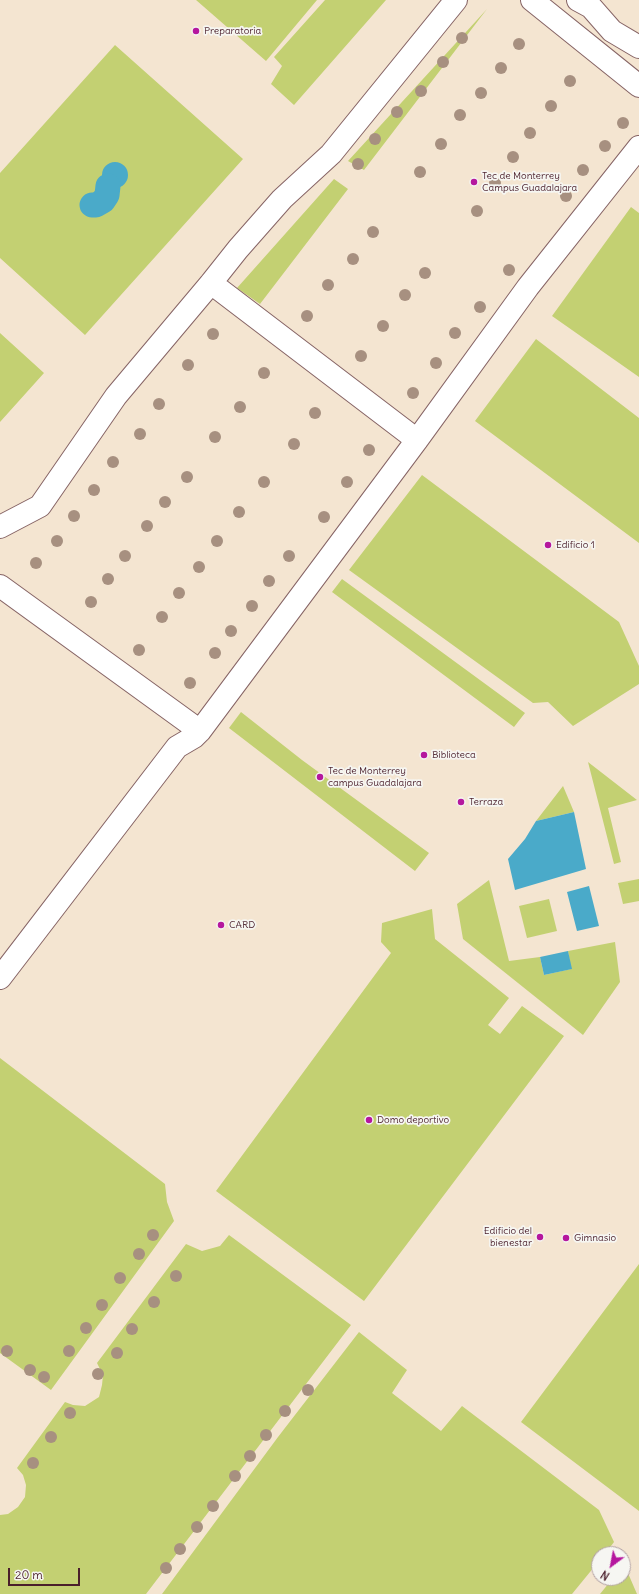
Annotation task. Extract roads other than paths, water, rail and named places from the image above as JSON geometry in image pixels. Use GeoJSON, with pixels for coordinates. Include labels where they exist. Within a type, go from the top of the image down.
{"type":"FeatureCollection","features":[{"type":"Feature","properties":{"kind":"lane"},"geometry":{"type":"LineString","coordinates":[[0,527],[40,506],[116,396],[238,249],[282,199],[331,154],[456,0]]}},
{"type":"Feature","properties":{"kind":"lane"},"geometry":{"type":"LineString","coordinates":[[532,0],[639,86]]}},
{"type":"Feature","properties":{"kind":"lane"},"geometry":{"type":"LineString","coordinates":[[578,0],[591,7],[612,30],[639,47]]}},
{"type":"Feature","properties":{"kind":"lane"},"geometry":{"type":"LineString","coordinates":[[0,978],[177,748],[197,734],[417,440],[528,287],[639,147]]}},
{"type":"Feature","properties":{"kind":"lane"},"geometry":{"type":"LineString","coordinates":[[211,283],[417,440]]}},
{"type":"Feature","properties":{"kind":"lane"},"geometry":{"type":"LineString","coordinates":[[0,586],[197,734]]}},
{"type":"Feature","properties":{"kind":"lane"},"geometry":{"type":"LineString","coordinates":[[0,598],[197,734]]}},
{"type":"Feature","properties":{"kind":"water"},"geometry":{"type":"Polygon","coordinates":[[[115,162],[124,166],[128,175],[124,184],[115,188],[106,184],[102,175],[106,166],[115,162]]]}},
{"type":"Feature","properties":{"kind":"water"},"geometry":{"type":"Polygon","coordinates":[[[574,812],[586,869],[515,890],[508,859],[525,839],[536,821],[574,812]]]}},
{"type":"Feature","properties":{"kind":"water"},"geometry":{"type":"Polygon","coordinates":[[[589,886],[599,926],[577,931],[567,892],[589,886]]]}},
{"type":"Feature","properties":{"kind":"water"},"geometry":{"type":"Polygon","coordinates":[[[568,951],[572,969],[544,975],[540,957],[568,951]]]}},
{"type":"Feature","properties":{"kind":"waterway"},"geometry":{"type":"LineString","coordinates":[[92,205],[96,205],[103,201],[107,195],[108,186]]}},
{"type":"Feature","properties":{"kind":"place","name":"Preparatoria"},"geometry":{"type":"Point","coordinates":[196,31]}},
{"type":"Feature","properties":{"kind":"place","name":"Tec de Monterrey Campus Guadalajara"},"geometry":{"type":"Point","coordinates":[474,182]}},
{"type":"Feature","properties":{"kind":"place","name":"Edificio 1"},"geometry":{"type":"Point","coordinates":[548,545]}},
{"type":"Feature","properties":{"kind":"place","name":"Biblioteca"},"geometry":{"type":"Point","coordinates":[424,755]}},
{"type":"Feature","properties":{"kind":"place","name":"Tec de Monterrey campus Guadalajara"},"geometry":{"type":"Point","coordinates":[320,777]}},
{"type":"Feature","properties":{"kind":"place","name":"Terraza"},"geometry":{"type":"Point","coordinates":[461,802]}},
{"type":"Feature","properties":{"kind":"place","name":"CARD"},"geometry":{"type":"Point","coordinates":[221,925]}},
{"type":"Feature","properties":{"kind":"place","name":"Domo deportivo"},"geometry":{"type":"Point","coordinates":[369,1120]}},
{"type":"Feature","properties":{"kind":"place","name":"Edificio del bienestar"},"geometry":{"type":"Point","coordinates":[540,1237]}},
{"type":"Feature","properties":{"kind":"place","name":"Gimnasio"},"geometry":{"type":"Point","coordinates":[566,1238]}}]}
